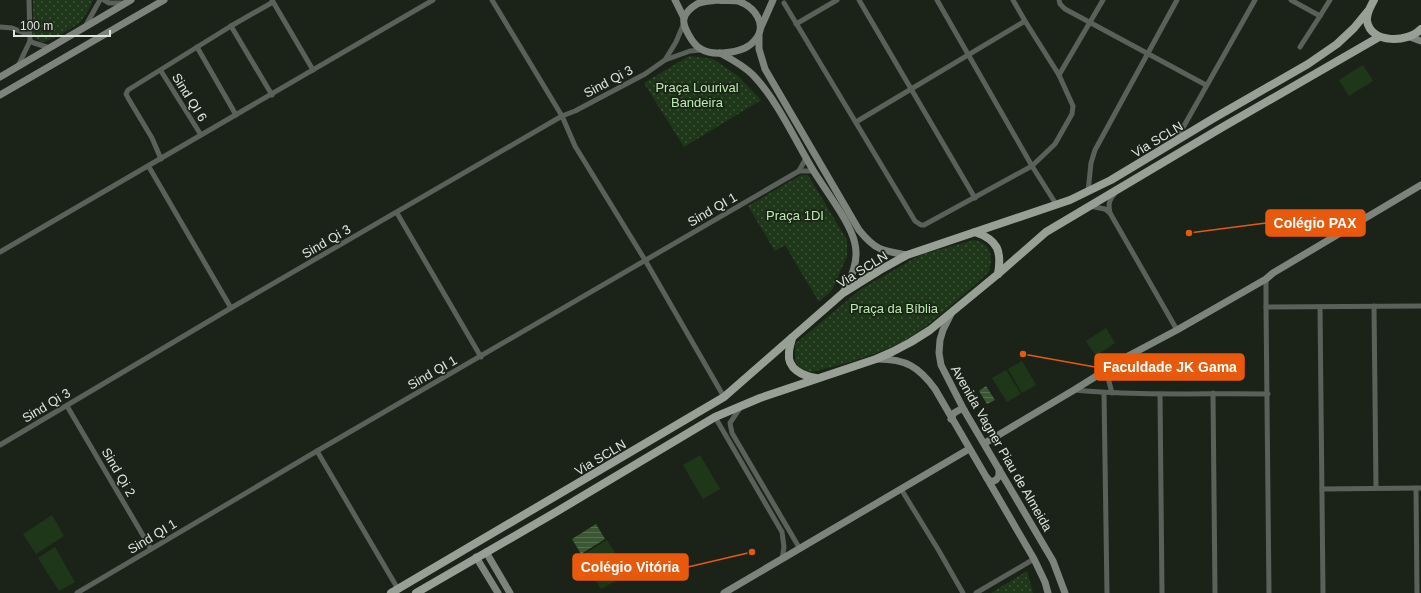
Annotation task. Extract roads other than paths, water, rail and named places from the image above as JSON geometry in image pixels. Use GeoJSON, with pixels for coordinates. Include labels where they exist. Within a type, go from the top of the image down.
{"type":"FeatureCollection","features":[{"type":"Feature","properties":{"kind":"main road"},"geometry":{"type":"LineString","coordinates":[[0,95],[164,0]]}},
{"type":"Feature","properties":{"kind":"main road"},"geometry":{"type":"LineString","coordinates":[[675,0],[684,20],[688,34],[701,50],[720,53],[736,52],[749,46],[759,36]]}},
{"type":"Feature","properties":{"kind":"main road"},"geometry":{"type":"LineString","coordinates":[[684,20],[688,11],[698,4],[717,0],[737,0],[751,7],[758,16],[761,27]]}},
{"type":"Feature","properties":{"kind":"main road"},"geometry":{"type":"LineString","coordinates":[[773,0],[761,27],[759,36],[759,49],[765,69],[859,230],[867,240],[877,248],[907,255]]}},
{"type":"Feature","properties":{"kind":"main road","name":"Via SCLN"},"geometry":{"type":"LineString","coordinates":[[395,591],[724,397],[843,293],[880,270],[907,255],[1070,200],[1111,180],[1308,64],[1337,44],[1354,28],[1368,11],[1374,0]]}},
{"type":"Feature","properties":{"kind":"main road"},"geometry":{"type":"LineString","coordinates":[[0,77],[129,1]]}},
{"type":"Feature","properties":{"kind":"main road"},"geometry":{"type":"LineString","coordinates":[[1368,11],[1367,20],[1370,28],[1379,37],[1410,37],[1421,41]]}},
{"type":"Feature","properties":{"kind":"main road"},"geometry":{"type":"LineString","coordinates":[[1410,37],[1421,29]]}},
{"type":"Feature","properties":{"kind":"main road","name":"Via SCLN"},"geometry":{"type":"LineString","coordinates":[[416,593],[556,512],[715,417],[760,398],[876,359],[911,342],[951,314],[1046,232],[1221,128],[1379,37]]}},
{"type":"Feature","properties":{"kind":"main road"},"geometry":{"type":"LineString","coordinates":[[720,53],[753,74],[770,96],[813,171],[850,228],[855,244],[855,265],[851,278],[843,293]]}},
{"type":"Feature","properties":{"kind":"main road"},"geometry":{"type":"LineString","coordinates":[[1214,118],[1221,128]]}},
{"type":"Feature","properties":{"kind":"main road"},"geometry":{"type":"LineString","coordinates":[[985,443],[1130,355],[1266,279],[1273,273],[1421,185]]}},
{"type":"Feature","properties":{"kind":"main road"},"geometry":{"type":"LineString","coordinates":[[975,232],[992,240],[998,250],[1000,262],[998,274]]}},
{"type":"Feature","properties":{"kind":"main road","name":"Avenida Vagner Piau de Almeida"},"geometry":{"type":"LineString","coordinates":[[951,314],[943,330],[938,353],[941,365],[964,410],[985,443],[1053,561],[1065,593]]}},
{"type":"Feature","properties":{"kind":"main road"},"geometry":{"type":"LineString","coordinates":[[792,338],[788,354],[792,367],[799,373],[808,377],[818,378]]}},
{"type":"Feature","properties":{"kind":"main road"},"geometry":{"type":"LineString","coordinates":[[876,359],[899,360],[916,368],[926,377],[935,389],[951,419],[1034,559],[1045,582],[1048,593]]}},
{"type":"Feature","properties":{"kind":"main road"},"geometry":{"type":"LineString","coordinates":[[951,419],[954,412],[961,409],[964,410]]}},
{"type":"Feature","properties":{"kind":"main road"},"geometry":{"type":"LineString","coordinates":[[724,593],[969,449]]}},
{"type":"Feature","properties":{"kind":"main road"},"geometry":{"type":"LineString","coordinates":[[985,475],[991,482],[994,481],[999,476],[999,469]]}},
{"type":"Feature","properties":{"kind":"main road"},"geometry":{"type":"LineString","coordinates":[[507,525],[508,531],[513,536]]}},
{"type":"Feature","properties":{"kind":"main road"},"geometry":{"type":"LineString","coordinates":[[493,533],[498,536],[500,544]]}},
{"type":"Feature","properties":{"kind":"main road"},"geometry":{"type":"LineString","coordinates":[[486,552],[510,593]]}},
{"type":"Feature","properties":{"kind":"main road"},"geometry":{"type":"LineString","coordinates":[[476,557],[498,593]]}},
{"type":"Feature","properties":{"kind":"street"},"geometry":{"type":"LineString","coordinates":[[18,66],[30,41],[29,0]]}},
{"type":"Feature","properties":{"kind":"street"},"geometry":{"type":"LineString","coordinates":[[85,28],[100,0]]}},
{"type":"Feature","properties":{"kind":"street"},"geometry":{"type":"LineString","coordinates":[[104,0],[109,4],[129,1]]}},
{"type":"Feature","properties":{"kind":"street"},"geometry":{"type":"LineString","coordinates":[[0,252],[149,167],[201,135],[433,0]]}},
{"type":"Feature","properties":{"kind":"street"},"geometry":{"type":"LineString","coordinates":[[492,0],[562,116],[574,146],[645,260],[724,397]]}},
{"type":"Feature","properties":{"kind":"street"},"geometry":{"type":"LineString","coordinates":[[796,24],[837,0]]}},
{"type":"Feature","properties":{"kind":"street"},"geometry":{"type":"LineString","coordinates":[[860,0],[975,198]]}},
{"type":"Feature","properties":{"kind":"street"},"geometry":{"type":"LineString","coordinates":[[937,0],[1032,166],[1056,204]]}},
{"type":"Feature","properties":{"kind":"street"},"geometry":{"type":"LineString","coordinates":[[784,3],[918,224],[921,225],[927,224],[1032,166],[1055,144],[1072,114],[1073,106],[1059,75],[1013,0]]}},
{"type":"Feature","properties":{"kind":"street"},"geometry":{"type":"LineString","coordinates":[[1059,0],[1060,4],[1065,9],[1206,85]]}},
{"type":"Feature","properties":{"kind":"street"},"geometry":{"type":"LineString","coordinates":[[1059,75],[1103,0]]}},
{"type":"Feature","properties":{"kind":"street"},"geometry":{"type":"LineString","coordinates":[[1088,192],[1091,163],[1095,150],[1177,0]]}},
{"type":"Feature","properties":{"kind":"street"},"geometry":{"type":"LineString","coordinates":[[1175,141],[1255,0]]}},
{"type":"Feature","properties":{"kind":"street"},"geometry":{"type":"LineString","coordinates":[[1291,0],[1320,16]]}},
{"type":"Feature","properties":{"kind":"street"},"geometry":{"type":"LineString","coordinates":[[1300,47],[1330,0]]}},
{"type":"Feature","properties":{"kind":"street"},"geometry":{"type":"LineString","coordinates":[[161,159],[152,138],[126,94],[128,90],[273,1],[313,70]]}},
{"type":"Feature","properties":{"kind":"street","name":"Sind Qi 3"},"geometry":{"type":"LineString","coordinates":[[0,445],[231,308],[562,116],[576,111],[645,74],[670,56],[684,20]]}},
{"type":"Feature","properties":{"kind":"street"},"geometry":{"type":"LineString","coordinates":[[856,122],[1025,21]]}},
{"type":"Feature","properties":{"kind":"street"},"geometry":{"type":"LineString","coordinates":[[231,26],[272,94]]}},
{"type":"Feature","properties":{"kind":"street"},"geometry":{"type":"LineString","coordinates":[[0,27],[12,28],[29,35]]}},
{"type":"Feature","properties":{"kind":"street"},"geometry":{"type":"LineString","coordinates":[[30,41],[50,48]]}},
{"type":"Feature","properties":{"kind":"street"},"geometry":{"type":"LineString","coordinates":[[197,47],[236,115]]}},
{"type":"Feature","properties":{"kind":"street"},"geometry":{"type":"LineString","coordinates":[[670,56],[701,50]]}},
{"type":"Feature","properties":{"kind":"street","name":"Sind QI 6"},"geometry":{"type":"LineString","coordinates":[[161,71],[201,135]]}},
{"type":"Feature","properties":{"kind":"street"},"geometry":{"type":"LineString","coordinates":[[798,171],[806,158]]}},
{"type":"Feature","properties":{"kind":"street"},"geometry":{"type":"LineString","coordinates":[[149,167],[231,308]]}},
{"type":"Feature","properties":{"kind":"street"},"geometry":{"type":"LineString","coordinates":[[798,171],[813,171]]}},
{"type":"Feature","properties":{"kind":"street","name":"Sind QI 1"},"geometry":{"type":"LineString","coordinates":[[77,593],[317,451],[481,357],[798,171]]}},
{"type":"Feature","properties":{"kind":"street"},"geometry":{"type":"LineString","coordinates":[[1110,213],[1110,200],[1116,190]]}},
{"type":"Feature","properties":{"kind":"street"},"geometry":{"type":"LineString","coordinates":[[1089,206],[1105,209],[1110,213],[1177,330]]}},
{"type":"Feature","properties":{"kind":"street"},"geometry":{"type":"LineString","coordinates":[[397,213],[481,357]]}},
{"type":"Feature","properties":{"kind":"street"},"geometry":{"type":"LineString","coordinates":[[1266,279],[1269,593]]}},
{"type":"Feature","properties":{"kind":"street"},"geometry":{"type":"LineString","coordinates":[[1374,306],[1376,488]]}},
{"type":"Feature","properties":{"kind":"street"},"geometry":{"type":"LineString","coordinates":[[1266,307],[1421,306]]}},
{"type":"Feature","properties":{"kind":"street"},"geometry":{"type":"LineString","coordinates":[[1320,307],[1323,593]]}},
{"type":"Feature","properties":{"kind":"street"},"geometry":{"type":"LineString","coordinates":[[1106,370],[1112,393]]}},
{"type":"Feature","properties":{"kind":"street"},"geometry":{"type":"LineString","coordinates":[[1074,390],[1104,393],[1268,394]]}},
{"type":"Feature","properties":{"kind":"street"},"geometry":{"type":"LineString","coordinates":[[1104,393],[1107,593]]}},
{"type":"Feature","properties":{"kind":"street"},"geometry":{"type":"LineString","coordinates":[[1213,393],[1215,593]]}},
{"type":"Feature","properties":{"kind":"street"},"geometry":{"type":"LineString","coordinates":[[1160,394],[1162,593]]}},
{"type":"Feature","properties":{"kind":"street","name":"Sind Qi 2"},"geometry":{"type":"LineString","coordinates":[[67,406],[151,549]]}},
{"type":"Feature","properties":{"kind":"street"},"geometry":{"type":"LineString","coordinates":[[740,407],[730,423],[732,433],[800,549]]}},
{"type":"Feature","properties":{"kind":"street"},"geometry":{"type":"LineString","coordinates":[[715,417],[782,532],[784,547],[782,560]]}},
{"type":"Feature","properties":{"kind":"street"},"geometry":{"type":"LineString","coordinates":[[317,451],[395,591]]}},
{"type":"Feature","properties":{"kind":"street"},"geometry":{"type":"LineString","coordinates":[[1322,489],[1419,488],[1417,593]]}},
{"type":"Feature","properties":{"kind":"street"},"geometry":{"type":"LineString","coordinates":[[901,489],[939,550],[963,593]]}},
{"type":"Feature","properties":{"kind":"street"},"geometry":{"type":"LineString","coordinates":[[976,593],[1034,559]]}},
{"type":"Feature","properties":{"kind":"place","name":"Colégio PAX"},"geometry":{"type":"Point","coordinates":[1189,233]}},
{"type":"Feature","properties":{"kind":"place","name":"Faculdade JK Gama"},"geometry":{"type":"Point","coordinates":[1023,354]}},
{"type":"Feature","properties":{"kind":"place","name":"Colégio Vitória"},"geometry":{"type":"Point","coordinates":[752,552]}},
{"type":"Feature","properties":{"kind":"park label","name":"Praça Lourival Bandeira"},"geometry":{"type":"Point","coordinates":[697,94]}},
{"type":"Feature","properties":{"kind":"park label","name":"Praça 1DI"},"geometry":{"type":"Point","coordinates":[795,215]}},
{"type":"Feature","properties":{"kind":"park label","name":"Praça da Bíblia"},"geometry":{"type":"Point","coordinates":[894,308]}}]}
